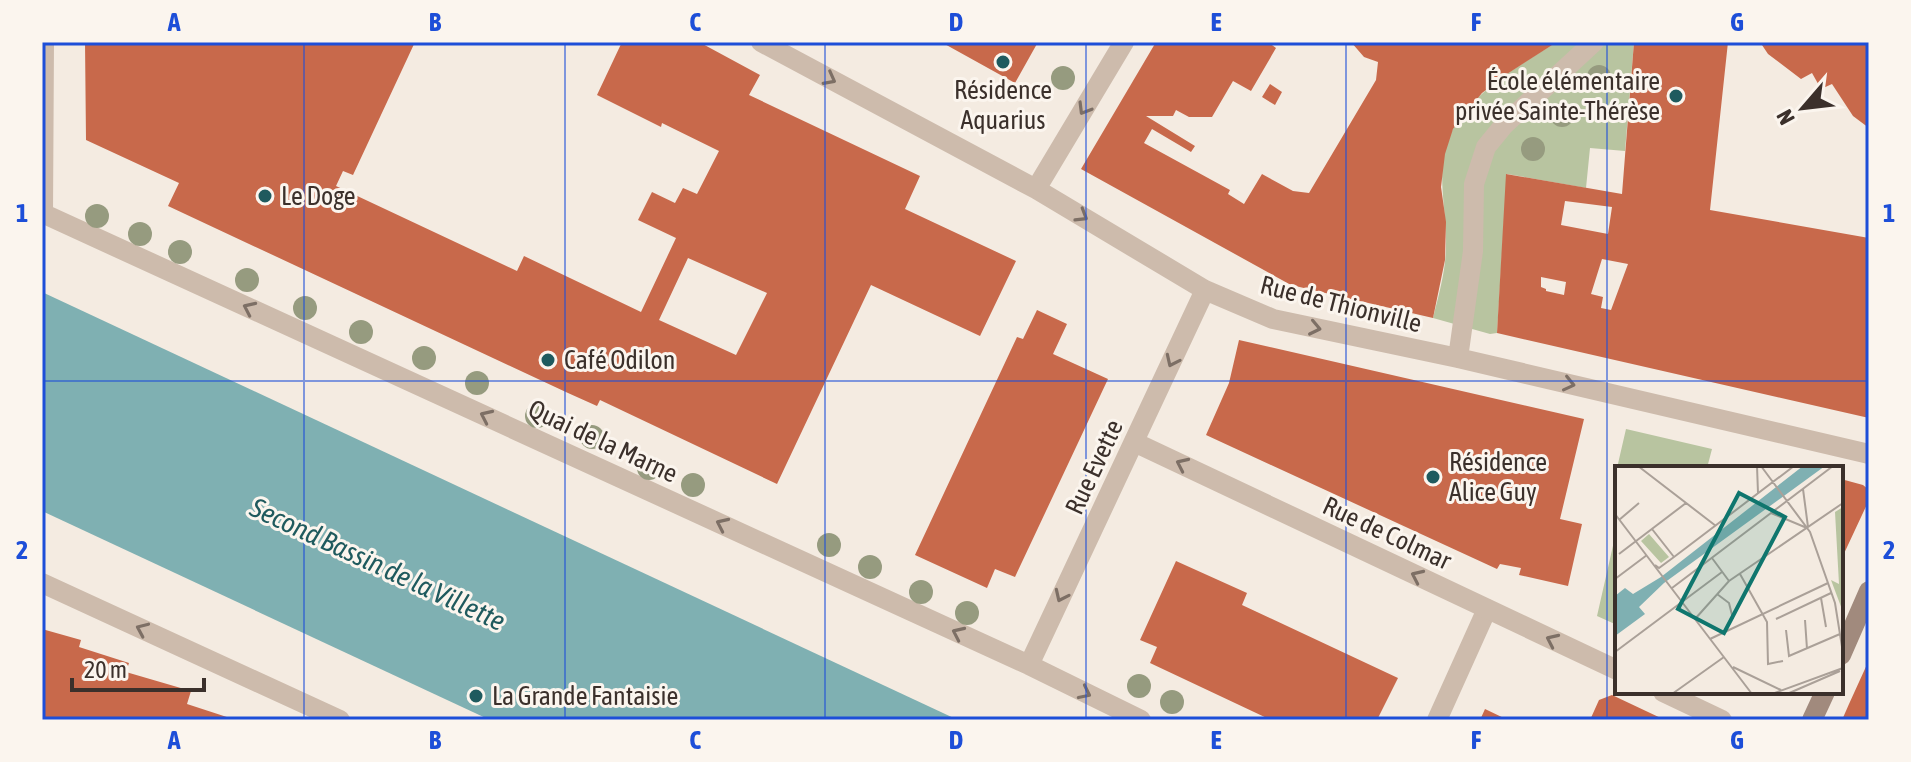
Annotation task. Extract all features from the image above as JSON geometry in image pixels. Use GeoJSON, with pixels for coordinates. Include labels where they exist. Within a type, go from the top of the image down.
{"type":"FeatureCollection","features":[{"type":"Feature","properties":{"kind":"street"},"geometry":{"type":"LineString","coordinates":[[42,213],[44,42]]}},
{"type":"Feature","properties":{"kind":"street","name":"Rue de Thionville"},"geometry":{"type":"LineString","coordinates":[[761,42],[1036,189],[1205,290],[1273,319],[1458,358],[1869,454]]}},
{"type":"Feature","properties":{"kind":"street"},"geometry":{"type":"LineString","coordinates":[[1036,189],[1124,42]]}},
{"type":"Feature","properties":{"kind":"street"},"geometry":{"type":"LineString","coordinates":[[1458,358],[1473,251],[1474,184],[1486,147],[1504,125],[1594,42]]}},
{"type":"Feature","properties":{"kind":"street","name":"Quai de la Marne"},"geometry":{"type":"LineString","coordinates":[[42,213],[1029,665],[1141,720]]}},
{"type":"Feature","properties":{"kind":"street","name":"Rue Evette"},"geometry":{"type":"LineString","coordinates":[[1029,665],[1205,290]]}},
{"type":"Feature","properties":{"kind":"street","name":"Rue de Colmar"},"geometry":{"type":"LineString","coordinates":[[1134,442],[1615,669]]}},
{"type":"Feature","properties":{"kind":"street"},"geometry":{"type":"LineString","coordinates":[[42,583],[340,720]]}},
{"type":"Feature","properties":{"kind":"street"},"geometry":{"type":"LineString","coordinates":[[1843,650],[1869,591]]}},
{"type":"Feature","properties":{"kind":"street"},"geometry":{"type":"LineString","coordinates":[[1437,720],[1487,609]]}},
{"type":"Feature","properties":{"kind":"street"},"geometry":{"type":"LineString","coordinates":[[1667,694],[1722,720]]}},
{"type":"Feature","properties":{"kind":"street"},"geometry":{"type":"LineString","coordinates":[[1812,720],[1824,694]]}},
{"type":"Feature","properties":{"kind":"green space"},"geometry":{"type":"Polygon","coordinates":[[[1557,42],[1634,42],[1625,151],[1590,148],[1586,188],[1507,174],[1497,333],[1490,334],[1433,318],[1446,254],[1442,171],[1453,129],[1486,90],[1557,42]]]}},
{"type":"Feature","properties":{"kind":"green space"},"geometry":{"type":"Polygon","coordinates":[[[1626,429],[1712,449],[1708,466],[1617,466],[1626,429]]]}},
{"type":"Feature","properties":{"kind":"green space"},"geometry":{"type":"Polygon","coordinates":[[[1615,537],[1615,624],[1597,616],[1615,537]]]}},
{"type":"Feature","properties":{"kind":"water","name":"Second Bassin de la Villette"},"geometry":{"type":"Polygon","coordinates":[[[42,292],[958,720],[490,720],[42,511],[42,292]]]}},
{"type":"Feature","properties":{"kind":"building"},"geometry":{"type":"Polygon","coordinates":[[[85,42],[415,42],[353,175],[343,171],[336,186],[517,271],[524,256],[641,312],[676,238],[638,220],[652,192],[675,203],[683,188],[697,194],[719,151],[597,95],[622,42],[699,42],[760,75],[749,95],[920,176],[905,209],[1016,261],[980,336],[871,285],[777,484],[600,400],[597,406],[568,393],[168,206],[179,183],[86,140],[85,42]],[[688,258],[659,320],[736,355],[767,293],[688,258]]]}},
{"type":"Feature","properties":{"kind":"building","name":"Résidence Aquarius"},"geometry":{"type":"Polygon","coordinates":[[[941,42],[1038,42],[1015,83],[941,42]]]}},
{"type":"Feature","properties":{"kind":"building"},"geometry":{"type":"Polygon","coordinates":[[[1156,42],[1268,42],[1276,48],[1251,91],[1233,81],[1212,117],[1189,117],[1176,110],[1173,116],[1146,116],[1195,146],[1191,152],[1152,129],[1144,143],[1230,190],[1228,194],[1244,204],[1262,174],[1293,191],[1309,193],[1376,80],[1378,62],[1364,57],[1351,42],[1557,42],[1482,93],[1453,129],[1445,154],[1441,187],[1446,222],[1445,260],[1433,318],[1291,285],[1081,169],[1156,42]]]}},
{"type":"Feature","properties":{"kind":"building"},"geometry":{"type":"Polygon","coordinates":[[[1634,42],[1728,42],[1710,210],[1869,238],[1869,418],[1497,333],[1506,174],[1622,194],[1634,42]],[[1565,201],[1561,225],[1608,234],[1612,207],[1565,201]],[[1602,259],[1591,294],[1603,297],[1601,308],[1611,310],[1628,264],[1602,259]],[[1541,277],[1541,287],[1564,295],[1566,282],[1541,277]]]}},
{"type":"Feature","properties":{"kind":"building"},"geometry":{"type":"Polygon","coordinates":[[[1760,42],[1869,42],[1869,128],[1853,116],[1832,84],[1821,89],[1812,73],[1801,79],[1768,54],[1760,42]]]}},
{"type":"Feature","properties":{"kind":"building"},"geometry":{"type":"Polygon","coordinates":[[[1270,84],[1282,92],[1275,105],[1262,97],[1270,84]]]}},
{"type":"Feature","properties":{"kind":"building"},"geometry":{"type":"Polygon","coordinates":[[[1037,310],[1067,324],[1053,354],[1108,379],[1015,577],[995,569],[987,588],[915,555],[1017,337],[1023,339],[1037,310]]]}},
{"type":"Feature","properties":{"kind":"building","name":"Résidence Alice Guy"},"geometry":{"type":"Polygon","coordinates":[[[1239,340],[1584,419],[1560,519],[1582,524],[1568,586],[1519,575],[1521,568],[1500,564],[1497,569],[1206,435],[1229,383],[1239,340]]]}},
{"type":"Feature","properties":{"kind":"building"},"geometry":{"type":"Polygon","coordinates":[[[1843,480],[1863,485],[1869,490],[1869,500],[1843,556],[1843,480]]]}},
{"type":"Feature","properties":{"kind":"building"},"geometry":{"type":"Polygon","coordinates":[[[1176,561],[1247,593],[1242,605],[1398,678],[1377,720],[1271,720],[1150,663],[1157,647],[1140,640],[1176,561]]]}},
{"type":"Feature","properties":{"kind":"building"},"geometry":{"type":"Polygon","coordinates":[[[42,629],[81,640],[79,647],[129,663],[126,672],[191,691],[187,704],[236,720],[42,720],[42,629]]]}},
{"type":"Feature","properties":{"kind":"building"},"geometry":{"type":"Polygon","coordinates":[[[1869,660],[1869,720],[1842,720],[1849,704],[1869,660]]]}},
{"type":"Feature","properties":{"kind":"building"},"geometry":{"type":"Polygon","coordinates":[[[1612,695],[1665,720],[1590,720],[1599,700],[1612,695]]]}},
{"type":"Feature","properties":{"kind":"building"},"geometry":{"type":"Polygon","coordinates":[[[1485,709],[1508,720],[1480,720],[1485,709]]]}},
{"type":"Feature","properties":{"kind":"place","name":"Résidence Aquarius"},"geometry":{"type":"Point","coordinates":[1003,62]}},
{"type":"Feature","properties":{"kind":"place","name":"École élémentaire privée Sainte-Thérèse"},"geometry":{"type":"Point","coordinates":[1676,96]}},
{"type":"Feature","properties":{"kind":"place","name":"Le Doge"},"geometry":{"type":"Point","coordinates":[265,196]}},
{"type":"Feature","properties":{"kind":"place","name":"Café Odilon"},"geometry":{"type":"Point","coordinates":[548,360]}},
{"type":"Feature","properties":{"kind":"place","name":"Résidence Alice Guy"},"geometry":{"type":"Point","coordinates":[1433,477]}},
{"type":"Feature","properties":{"kind":"place","name":"La Grande Fantaisie"},"geometry":{"type":"Point","coordinates":[476,696]}}]}
